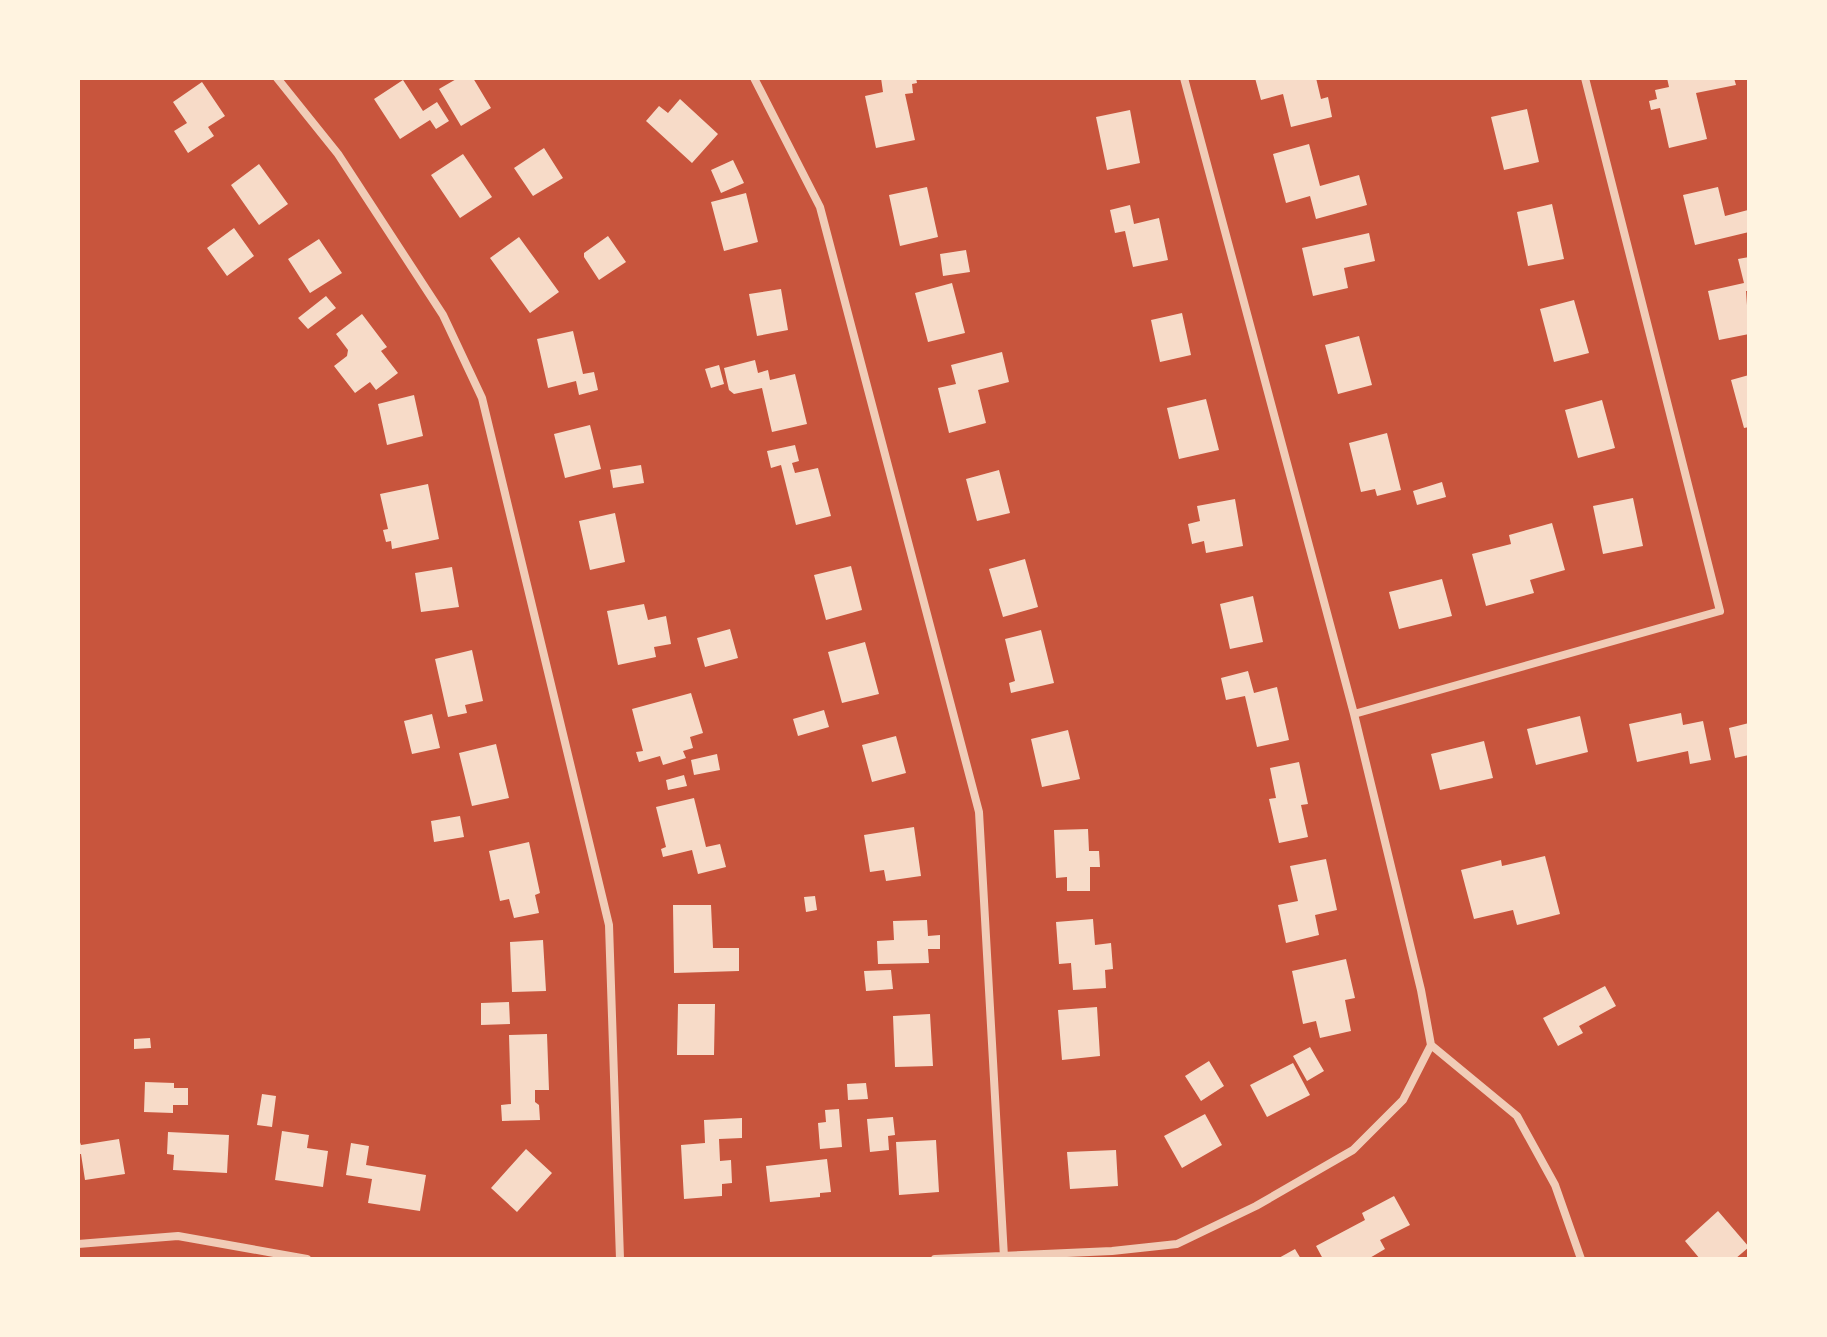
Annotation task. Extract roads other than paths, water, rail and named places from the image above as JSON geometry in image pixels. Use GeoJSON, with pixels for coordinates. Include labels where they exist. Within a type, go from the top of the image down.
{"type":"FeatureCollection","features":[{"type":"Feature","properties":{"kind":"street"},"geometry":{"type":"LineString","coordinates":[[277,78],[338,154],[443,315],[482,398],[609,925],[620,1259]]}},
{"type":"Feature","properties":{"kind":"street"},"geometry":{"type":"LineString","coordinates":[[754,78],[820,207],[979,812],[1004,1257]]}},
{"type":"Feature","properties":{"kind":"street"},"geometry":{"type":"LineString","coordinates":[[935,1259],[1177,1244],[1256,1206],[1353,1150],[1403,1100],[1431,1045],[1421,990],[1354,714],[1184,78]]}},
{"type":"Feature","properties":{"kind":"street"},"geometry":{"type":"LineString","coordinates":[[1354,714],[1720,611],[1585,78]]}},
{"type":"Feature","properties":{"kind":"street"},"geometry":{"type":"LineString","coordinates":[[1431,1045],[1517,1116],[1555,1185],[1581,1259]]}},
{"type":"Feature","properties":{"kind":"street"},"geometry":{"type":"LineString","coordinates":[[78,1244],[178,1236],[307,1259]]}}]}
